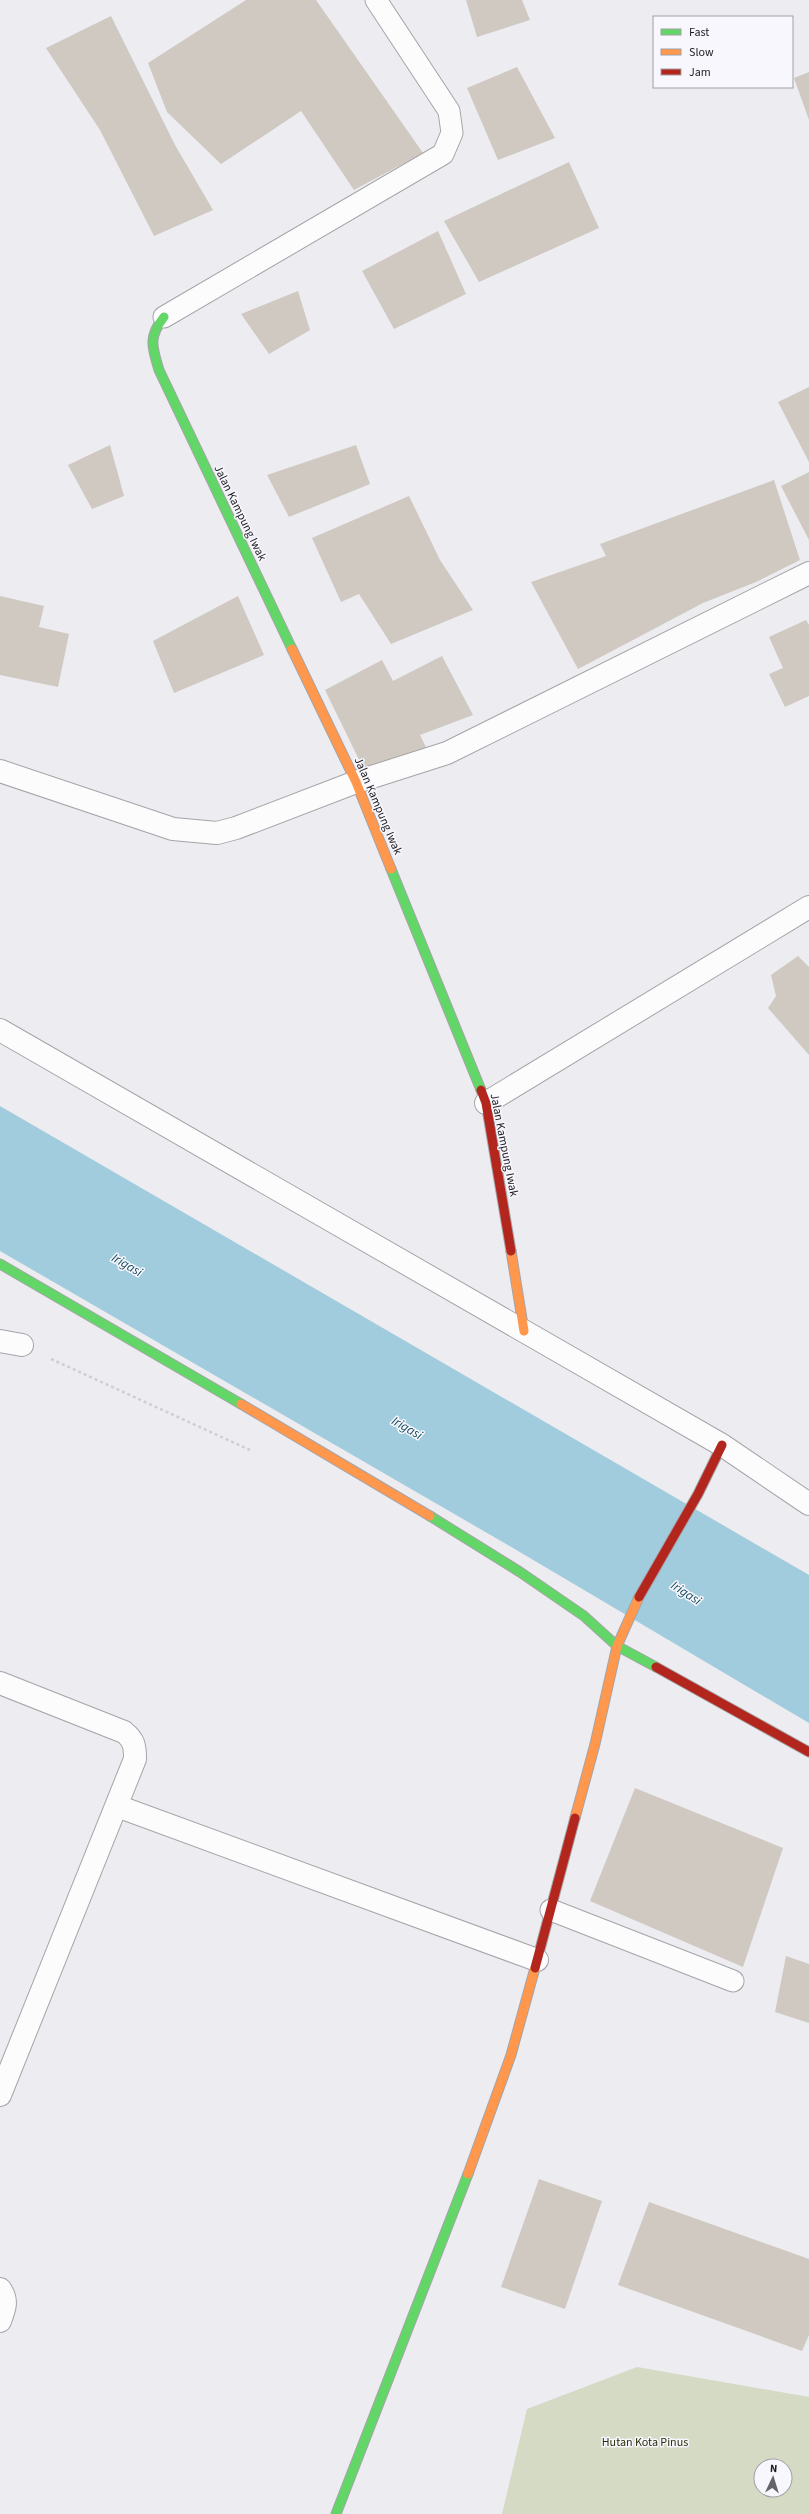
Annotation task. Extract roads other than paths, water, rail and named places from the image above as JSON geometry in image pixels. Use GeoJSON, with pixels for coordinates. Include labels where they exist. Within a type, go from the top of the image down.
{"type":"FeatureCollection","features":[{"type":"Feature","properties":{"kind":"street","name":"Jalan Kampung Iwak"},"geometry":{"type":"LineString","coordinates":[[164,318],[154,329],[152,347],[159,370],[356,782],[486,1103],[524,1331]]}},
{"type":"Feature","properties":{"kind":"street"},"geometry":{"type":"LineString","coordinates":[[0,771],[173,829],[217,833],[236,828],[356,782],[447,753],[809,573]]}},
{"type":"Feature","properties":{"kind":"street"},"geometry":{"type":"LineString","coordinates":[[486,1103],[809,907]]}},
{"type":"Feature","properties":{"kind":"street"},"geometry":{"type":"LineString","coordinates":[[0,1030],[722,1445],[809,1504]]}},
{"type":"Feature","properties":{"kind":"street"},"geometry":{"type":"LineString","coordinates":[[0,1264],[398,1496],[520,1572],[584,1616],[617,1646],[809,1752]]}},
{"type":"Feature","properties":{"kind":"street"},"geometry":{"type":"LineString","coordinates":[[0,1341],[22,1345]]}},
{"type":"Feature","properties":{"kind":"street"},"geometry":{"type":"LineString","coordinates":[[336,2514],[392,2362],[482,2140],[511,2055],[595,1744],[617,1646],[631,1612],[698,1494],[722,1445]]}},
{"type":"Feature","properties":{"kind":"street"},"geometry":{"type":"LineString","coordinates":[[0,1683],[124,1732],[132,1738],[135,1759],[0,2094]]}},
{"type":"Feature","properties":{"kind":"street"},"geometry":{"type":"LineString","coordinates":[[117,1806],[537,1960]]}},
{"type":"Feature","properties":{"kind":"street"},"geometry":{"type":"LineString","coordinates":[[0,2289],[5,2296],[6,2306],[0,2320]]}},
{"type":"Feature","properties":{"kind":"lane"},"geometry":{"type":"LineString","coordinates":[[164,318],[443,154],[452,133],[449,111],[376,0]]}},
{"type":"Feature","properties":{"kind":"lane"},"geometry":{"type":"LineString","coordinates":[[550,1910],[733,1981]]}},
{"type":"Feature","properties":{"kind":"water","name":"Irigasi"},"geometry":{"type":"Polygon","coordinates":[[[0,1106],[809,1575],[809,1723],[513,1548],[0,1251],[0,1106]]]}},
{"type":"Feature","properties":{"kind":"park label","name":"Hutan Kota Pinus"},"geometry":{"type":"Point","coordinates":[645,2442]}}]}
